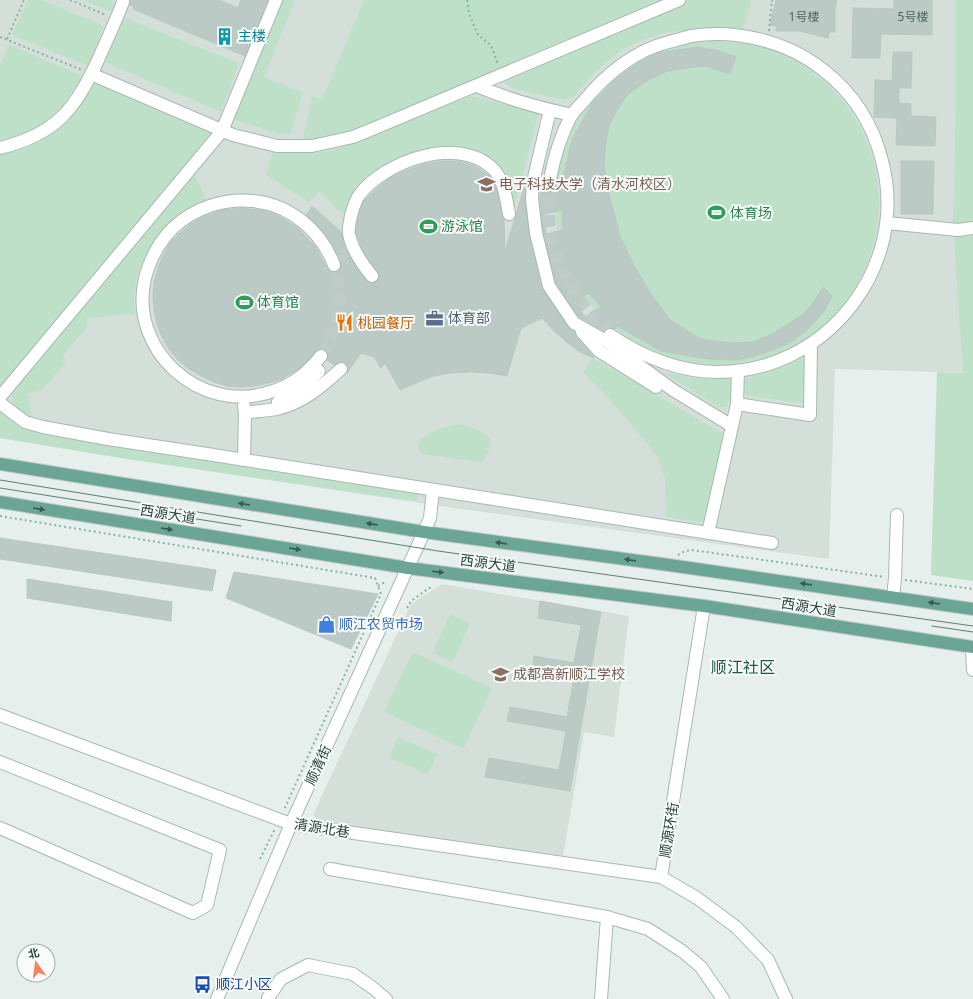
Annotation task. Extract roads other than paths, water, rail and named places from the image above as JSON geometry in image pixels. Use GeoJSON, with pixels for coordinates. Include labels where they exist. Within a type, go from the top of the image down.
{"type":"FeatureCollection","features":[{"type":"Feature","properties":{"kind":"main road","name":"西源大道"},"geometry":{"type":"LineString","coordinates":[[0,464],[424,532],[669,565],[973,609]]}},
{"type":"Feature","properties":{"kind":"main road","name":"西源大道"},"geometry":{"type":"LineString","coordinates":[[0,502],[408,568],[704,606],[972,647]]}},
{"type":"Feature","properties":{"kind":"street"},"geometry":{"type":"LineString","coordinates":[[0,397],[222,131],[276,0]]}},
{"type":"Feature","properties":{"kind":"street"},"geometry":{"type":"LineString","coordinates":[[91,74],[232,135],[277,146],[312,146],[353,137],[679,0]]}},
{"type":"Feature","properties":{"kind":"street"},"geometry":{"type":"LineString","coordinates":[[0,148],[31,139],[57,122],[66,113],[81,93],[91,74],[123,2]]}},
{"type":"Feature","properties":{"kind":"street"},"geometry":{"type":"LineString","coordinates":[[550,179],[559,145],[572,115],[593,89],[614,70],[638,54],[664,43],[691,36],[720,34],[748,37],[769,42],[800,55],[830,76],[855,102],[865,118],[878,145],[884,169],[888,205],[883,242],[878,259],[871,276],[852,307],[840,321],[811,344],[788,357],[764,366],[738,371],[719,372],[700,371],[662,363],[633,349],[610,335]]}},
{"type":"Feature","properties":{"kind":"street"},"geometry":{"type":"LineString","coordinates":[[477,86],[491,92],[572,115]]}},
{"type":"Feature","properties":{"kind":"street"},"geometry":{"type":"LineString","coordinates":[[550,110],[535,174],[532,199],[536,233],[549,286],[574,323],[606,341],[673,390],[732,426]]}},
{"type":"Feature","properties":{"kind":"street"},"geometry":{"type":"LineString","coordinates":[[372,276],[354,251],[349,233],[353,206],[360,194],[376,178],[408,161],[424,156],[446,153],[462,153],[477,157],[492,168],[501,183],[506,195],[509,214]]}},
{"type":"Feature","properties":{"kind":"street"},"geometry":{"type":"LineString","coordinates":[[245,412],[284,400],[301,390],[325,359],[286,386],[260,395],[242,397],[223,395],[209,392],[188,381],[169,365],[155,347],[147,326],[143,298],[147,271],[156,250],[169,232],[196,212],[217,204],[232,201],[248,201],[275,206],[299,219],[319,238],[334,261]]}},
{"type":"Feature","properties":{"kind":"street"},"geometry":{"type":"LineString","coordinates":[[886,223],[958,230],[973,228]]}},
{"type":"Feature","properties":{"kind":"street"},"geometry":{"type":"LineString","coordinates":[[737,404],[810,415],[811,344]]}},
{"type":"Feature","properties":{"kind":"street"},"geometry":{"type":"LineString","coordinates":[[245,412],[277,409],[300,401],[322,386],[341,369]]}},
{"type":"Feature","properties":{"kind":"street"},"geometry":{"type":"LineString","coordinates":[[708,533],[737,404],[738,371]]}},
{"type":"Feature","properties":{"kind":"street"},"geometry":{"type":"LineString","coordinates":[[242,397],[245,412],[244,460]]}},
{"type":"Feature","properties":{"kind":"street"},"geometry":{"type":"LineString","coordinates":[[0,403],[25,422],[43,427],[108,439],[772,544]]}},
{"type":"Feature","properties":{"kind":"street","name":"顺清街"},"geometry":{"type":"LineString","coordinates":[[217,999],[291,824],[430,518],[433,490]]}},
{"type":"Feature","properties":{"kind":"street"},"geometry":{"type":"LineString","coordinates":[[893,597],[897,515]]}},
{"type":"Feature","properties":{"kind":"street","name":"顺源环街"},"geometry":{"type":"LineString","coordinates":[[704,606],[661,877],[697,898],[736,927],[768,960],[786,999]]}},
{"type":"Feature","properties":{"kind":"street"},"geometry":{"type":"LineString","coordinates":[[972,647],[973,670]]}},
{"type":"Feature","properties":{"kind":"street","name":"清源北巷"},"geometry":{"type":"LineString","coordinates":[[0,715],[291,824],[661,877]]}},
{"type":"Feature","properties":{"kind":"street"},"geometry":{"type":"LineString","coordinates":[[0,762],[220,850],[207,905],[193,913],[0,828]]}},
{"type":"Feature","properties":{"kind":"street"},"geometry":{"type":"LineString","coordinates":[[330,869],[606,916],[648,929],[682,951],[701,967],[723,999]]}},
{"type":"Feature","properties":{"kind":"street"},"geometry":{"type":"LineString","coordinates":[[601,999],[606,916]]}},
{"type":"Feature","properties":{"kind":"street"},"geometry":{"type":"LineString","coordinates":[[269,999],[281,979],[308,965],[353,974],[386,999]]}},
{"type":"Feature","properties":{"kind":"tunnel"},"geometry":{"type":"LineString","coordinates":[[550,179],[548,202],[550,224],[554,245],[560,264],[569,283],[581,301],[594,319],[610,335]]}},
{"type":"Feature","properties":{"kind":"tunnel"},"geometry":{"type":"LineString","coordinates":[[335,258],[353,251]]}},
{"type":"Feature","properties":{"kind":"tunnel"},"geometry":{"type":"LineString","coordinates":[[321,356],[332,335],[338,312],[339,289],[334,265]]}},
{"type":"Feature","properties":{"kind":"tram line"},"geometry":{"type":"LineString","coordinates":[[0,480],[438,551],[973,626]]}},
{"type":"Feature","properties":{"kind":"tram line"},"geometry":{"type":"LineString","coordinates":[[0,488],[241,526]]}},
{"type":"Feature","properties":{"kind":"tram line"},"geometry":{"type":"LineString","coordinates":[[932,626],[973,632]]}},
{"type":"Feature","properties":{"kind":"place","name":"主楼"},"geometry":{"type":"Point","coordinates":[225,36]}},
{"type":"Feature","properties":{"kind":"place","name":"电子科技大学（清水河校区）"},"geometry":{"type":"Point","coordinates":[486,184]}},
{"type":"Feature","properties":{"kind":"place","name":"体育场"},"geometry":{"type":"Point","coordinates":[717,213]}},
{"type":"Feature","properties":{"kind":"place","name":"游泳馆"},"geometry":{"type":"Point","coordinates":[428,226]}},
{"type":"Feature","properties":{"kind":"place","name":"体育馆"},"geometry":{"type":"Point","coordinates":[244,302]}},
{"type":"Feature","properties":{"kind":"place","name":"体育部"},"geometry":{"type":"Point","coordinates":[435,318]}},
{"type":"Feature","properties":{"kind":"place","name":"桃园餐厅"},"geometry":{"type":"Point","coordinates":[345,323]}},
{"type":"Feature","properties":{"kind":"place","name":"顺江农贸市场"},"geometry":{"type":"Point","coordinates":[326,624]}},
{"type":"Feature","properties":{"kind":"place","name":"成都高新顺江学校"},"geometry":{"type":"Point","coordinates":[500,674]}},
{"type":"Feature","properties":{"kind":"place","name":"顺江小区"},"geometry":{"type":"Point","coordinates":[203,984]}},
{"type":"Feature","properties":{"kind":"district","name":"顺江社区"},"geometry":{"type":"Point","coordinates":[743,667]}}]}
